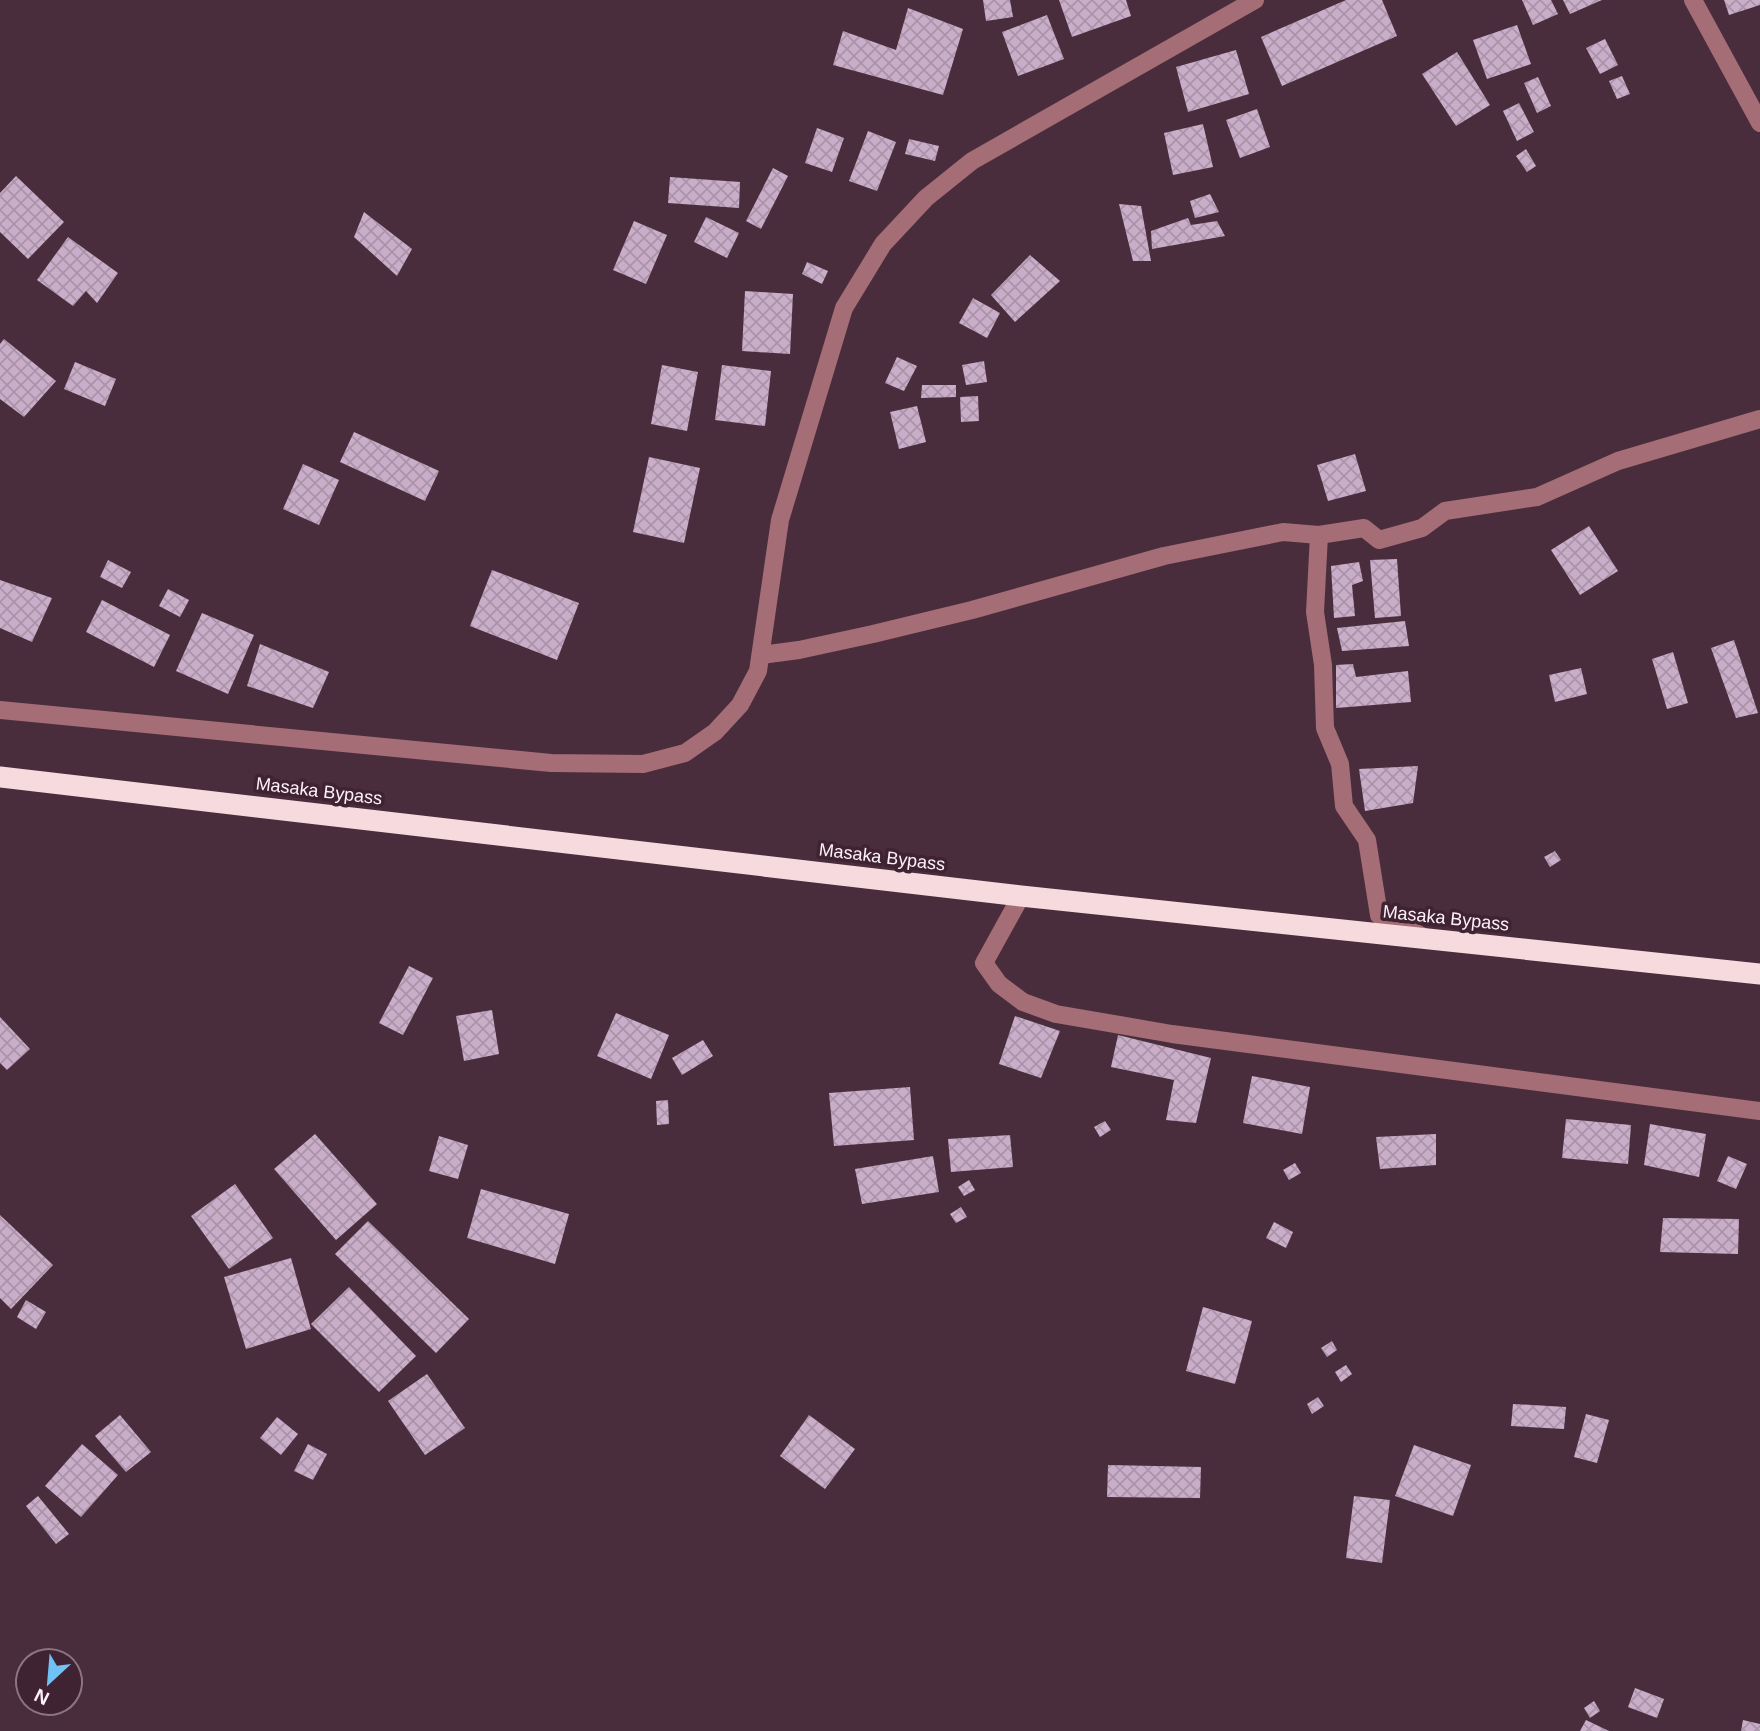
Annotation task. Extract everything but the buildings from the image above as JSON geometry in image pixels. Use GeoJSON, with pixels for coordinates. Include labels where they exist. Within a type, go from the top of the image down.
{"type":"FeatureCollection","features":[{"type":"Feature","properties":{"kind":"highway","name":"Masaka Bypass"},"geometry":{"type":"LineString","coordinates":[[0,777],[1021,896],[1760,974]]}},
{"type":"Feature","properties":{"kind":"street"},"geometry":{"type":"LineString","coordinates":[[0,710],[551,763],[643,764],[685,753],[715,732],[740,705],[758,671],[780,520],[844,308],[883,244],[926,198],[972,161],[1255,0]]}},
{"type":"Feature","properties":{"kind":"street"},"geometry":{"type":"LineString","coordinates":[[1693,0],[1757,111]]}},
{"type":"Feature","properties":{"kind":"street"},"geometry":{"type":"LineString","coordinates":[[761,655],[811,648],[947,617],[1164,556],[1283,532],[1319,535],[1364,528],[1379,540],[1422,528],[1445,510],[1536,497],[1618,461],[1760,419]]}},
{"type":"Feature","properties":{"kind":"street"},"geometry":{"type":"LineString","coordinates":[[1319,535],[1315,612],[1323,665],[1325,728],[1340,764],[1344,806],[1367,840],[1379,915],[1428,939]]}},
{"type":"Feature","properties":{"kind":"street"},"geometry":{"type":"LineString","coordinates":[[1021,896],[984,963],[999,984],[1023,1002],[1056,1014],[1186,1036],[1760,1111]]}}]}
